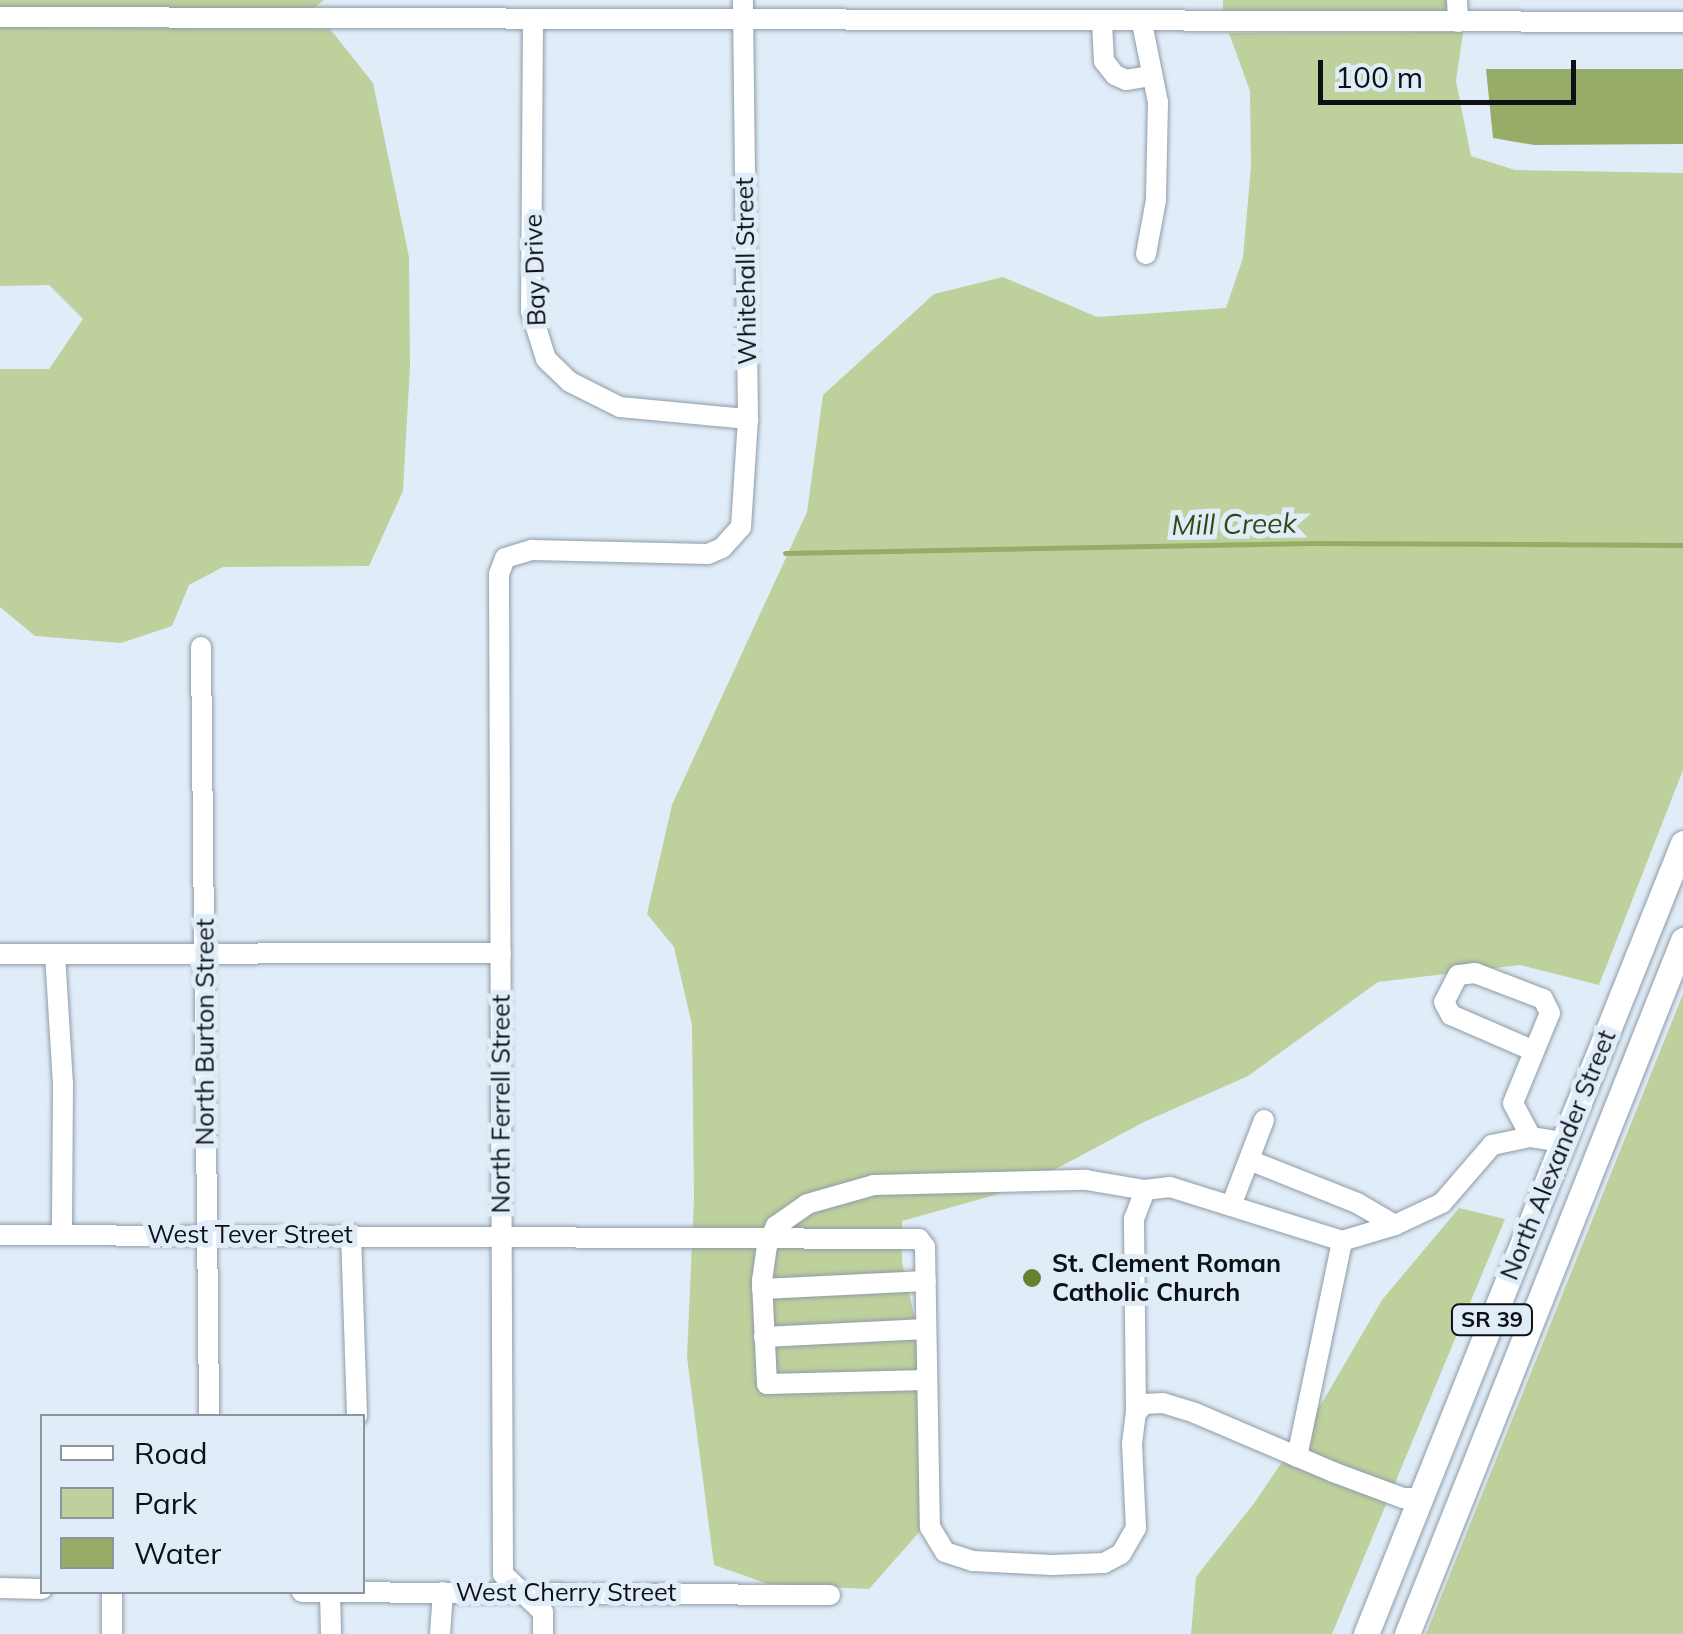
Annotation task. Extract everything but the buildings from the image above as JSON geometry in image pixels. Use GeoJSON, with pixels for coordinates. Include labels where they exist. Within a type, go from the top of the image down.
{"type":"FeatureCollection","features":[{"type":"Feature","properties":{"kind":"main road","name":"North Alexander Street"},"geometry":{"type":"LineString","coordinates":[[1366,1634],[1683,842]]}},
{"type":"Feature","properties":{"kind":"main road","name":"North Alexander Street"},"geometry":{"type":"LineString","coordinates":[[1407,1634],[1683,940]]}},
{"type":"Feature","properties":{"kind":"main road"},"geometry":{"type":"LineString","coordinates":[[1562,1142],[1573,1166],[1568,1227]]}},
{"type":"Feature","properties":{"kind":"main road"},"geometry":{"type":"LineString","coordinates":[[1421,1498],[1454,1492],[1468,1484]]}},
{"type":"Feature","properties":{"kind":"street","name":"Whitehall Street"},"geometry":{"type":"LineString","coordinates":[[505,558],[551,549],[693,556],[722,548],[734,539],[746,512],[743,0]]}},
{"type":"Feature","properties":{"kind":"street"},"geometry":{"type":"LineString","coordinates":[[1458,0],[1458,22]]}},
{"type":"Feature","properties":{"kind":"street"},"geometry":{"type":"LineString","coordinates":[[0,17],[1683,22]]}},
{"type":"Feature","properties":{"kind":"street","name":"Bay Drive"},"geometry":{"type":"LineString","coordinates":[[533,21],[531,310],[546,359],[570,382],[620,407],[748,419]]}},
{"type":"Feature","properties":{"kind":"street"},"geometry":{"type":"LineString","coordinates":[[1102,23],[1104,61],[1115,74],[1126,80],[1150,76]]}},
{"type":"Feature","properties":{"kind":"street"},"geometry":{"type":"LineString","coordinates":[[1142,23],[1158,102],[1156,200],[1146,254]]}},
{"type":"Feature","properties":{"kind":"street","name":"North Ferrell Street"},"geometry":{"type":"LineString","coordinates":[[505,558],[498,582],[503,1574],[543,1612],[543,1634]]}},
{"type":"Feature","properties":{"kind":"street","name":"North Burton Street"},"geometry":{"type":"LineString","coordinates":[[201,648],[209,1414]]}},
{"type":"Feature","properties":{"kind":"street"},"geometry":{"type":"LineString","coordinates":[[0,954],[501,953]]}},
{"type":"Feature","properties":{"kind":"street"},"geometry":{"type":"LineString","coordinates":[[56,954],[63,1083],[62,1234]]}},
{"type":"Feature","properties":{"kind":"street"},"geometry":{"type":"LineString","coordinates":[[927,1380],[767,1384],[762,1289],[776,1226],[807,1204],[874,1186],[1086,1180],[1145,1190],[1170,1187],[1342,1241],[1395,1225],[1442,1203],[1492,1145],[1513,1103],[1550,1013],[1544,998],[1475,972],[1458,975],[1444,1002],[1451,1015],[1534,1051]]}},
{"type":"Feature","properties":{"kind":"street"},"geometry":{"type":"LineString","coordinates":[[1513,1103],[1531,1137]]}},
{"type":"Feature","properties":{"kind":"street"},"geometry":{"type":"LineString","coordinates":[[1231,1206],[1264,1120]]}},
{"type":"Feature","properties":{"kind":"street"},"geometry":{"type":"LineString","coordinates":[[1492,1145],[1531,1137],[1562,1142]]}},
{"type":"Feature","properties":{"kind":"street"},"geometry":{"type":"LineString","coordinates":[[1249,1160],[1356,1204],[1395,1225]]}},
{"type":"Feature","properties":{"kind":"street"},"geometry":{"type":"LineString","coordinates":[[762,1289],[926,1281],[930,1526],[945,1552],[973,1561],[1104,1562],[1121,1554],[1136,1528],[1132,1444],[1136,1413],[1134,1219],[1145,1190]]}},
{"type":"Feature","properties":{"kind":"street","name":"West Tever Street"},"geometry":{"type":"LineString","coordinates":[[0,1234],[918,1240],[926,1247],[926,1281]]}},
{"type":"Feature","properties":{"kind":"street"},"geometry":{"type":"LineString","coordinates":[[351,1234],[357,1414]]}},
{"type":"Feature","properties":{"kind":"street"},"geometry":{"type":"LineString","coordinates":[[1297,1457],[1342,1241]]}},
{"type":"Feature","properties":{"kind":"street"},"geometry":{"type":"LineString","coordinates":[[764,1337],[926,1329]]}},
{"type":"Feature","properties":{"kind":"street"},"geometry":{"type":"LineString","coordinates":[[1136,1413],[1144,1404],[1163,1404],[1403,1498],[1421,1498]]}},
{"type":"Feature","properties":{"kind":"street"},"geometry":{"type":"LineString","coordinates":[[0,1588],[40,1589]]}},
{"type":"Feature","properties":{"kind":"street","name":"West Cherry Street"},"geometry":{"type":"LineString","coordinates":[[365,1592],[830,1594]]}},
{"type":"Feature","properties":{"kind":"street"},"geometry":{"type":"LineString","coordinates":[[440,1634],[443,1592]]}},
{"type":"Feature","properties":{"kind":"street"},"geometry":{"type":"LineString","coordinates":[[112,1594],[112,1634]]}},
{"type":"Feature","properties":{"kind":"street"},"geometry":{"type":"LineString","coordinates":[[330,1594],[331,1634]]}},
{"type":"Feature","properties":{"kind":"green space"},"geometry":{"type":"Polygon","coordinates":[[[0,0],[324,0],[313,9],[0,7],[0,0]]]}},
{"type":"Feature","properties":{"kind":"green space"},"geometry":{"type":"Polygon","coordinates":[[[1223,0],[1448,0],[1448,13],[1223,13],[1223,0]]]}},
{"type":"Feature","properties":{"kind":"green space"},"geometry":{"type":"Polygon","coordinates":[[[0,27],[330,29],[373,83],[409,257],[410,366],[403,491],[369,566],[223,567],[189,585],[172,626],[121,643],[35,636],[0,607],[0,369],[49,369],[83,319],[49,285],[0,286],[0,27]]]}},
{"type":"Feature","properties":{"kind":"green space"},"geometry":{"type":"Polygon","coordinates":[[[1463,32],[1456,81],[1471,156],[1515,170],[1683,173],[1683,770],[1599,985],[1520,965],[1378,982],[1248,1076],[995,1195],[902,1221],[902,1262],[918,1332],[929,1521],[869,1589],[768,1584],[714,1565],[687,1357],[694,1198],[692,1025],[674,947],[647,914],[672,805],[807,512],[823,395],[934,294],[1003,277],[1097,317],[1226,308],[1243,258],[1251,166],[1250,91],[1229,33],[1463,32]]]}},
{"type":"Feature","properties":{"kind":"green space"},"geometry":{"type":"Polygon","coordinates":[[[1683,994],[1683,1634],[1426,1634],[1683,994]]]}},
{"type":"Feature","properties":{"kind":"green space"},"geometry":{"type":"Polygon","coordinates":[[[1459,1208],[1505,1219],[1332,1634],[1191,1634],[1196,1577],[1255,1502],[1323,1401],[1382,1300],[1459,1208]]]}},
{"type":"Feature","properties":{"kind":"water"},"geometry":{"type":"Polygon","coordinates":[[[1486,69],[1683,69],[1683,144],[1534,145],[1493,138],[1486,69]]]}},
{"type":"Feature","properties":{"kind":"waterway","name":"Mill Creek"},"geometry":{"type":"LineString","coordinates":[[785,553],[1311,543],[1683,545]]}},
{"type":"Feature","properties":{"kind":"place","name":"St. Clement Roman Catholic Church"},"geometry":{"type":"Point","coordinates":[1032,1278]}}]}
